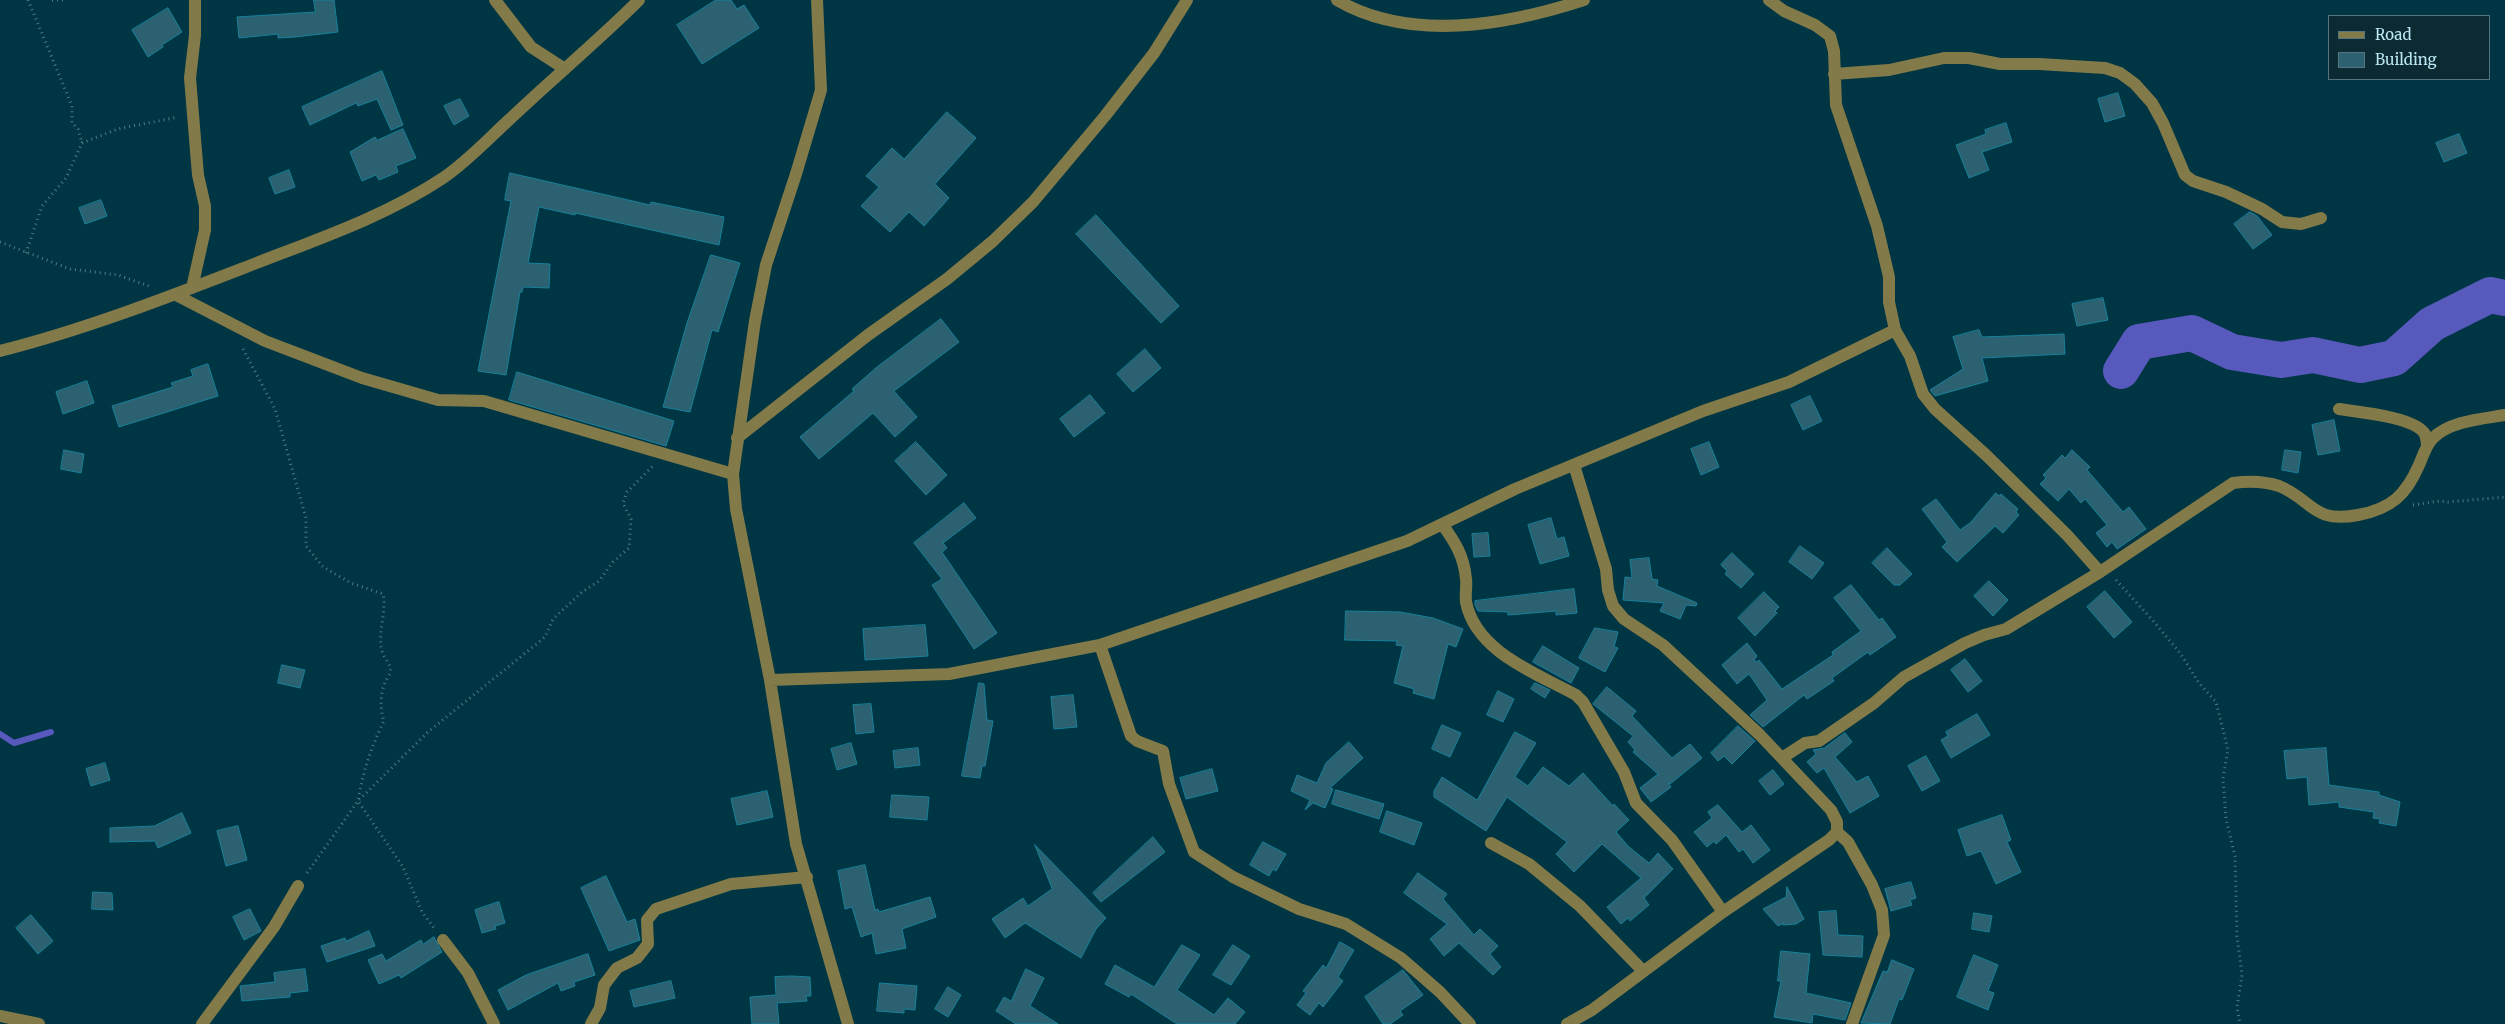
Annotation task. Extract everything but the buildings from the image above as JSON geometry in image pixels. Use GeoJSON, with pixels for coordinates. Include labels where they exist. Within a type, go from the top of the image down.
{"type":"FeatureCollection","features":[{"type":"Feature","properties":{"kind":"street"},"geometry":{"type":"LineString","coordinates":[[192,288],[205,230],[205,206],[198,175],[190,78],[195,35],[195,0]]}},
{"type":"Feature","properties":{"kind":"street"},"geometry":{"type":"LineString","coordinates":[[495,0],[531,47],[565,69]]}},
{"type":"Feature","properties":{"kind":"street"},"geometry":{"type":"LineString","coordinates":[[0,351],[32,343],[192,288],[369,218],[412,196],[444,177],[458,166],[639,0]]}},
{"type":"Feature","properties":{"kind":"street"},"geometry":{"type":"LineString","coordinates":[[817,0],[821,90],[766,265],[733,474],[738,519],[770,680],[796,844],[848,1024]]}},
{"type":"Feature","properties":{"kind":"street"},"geometry":{"type":"LineString","coordinates":[[738,438],[868,335],[947,279],[993,241],[1033,202],[1154,54],[1187,0]]}},
{"type":"Feature","properties":{"kind":"street"},"geometry":{"type":"LineString","coordinates":[[1337,0],[1348,6],[1394,21],[1454,26],[1482,24],[1551,11],[1584,0]]}},
{"type":"Feature","properties":{"kind":"street"},"geometry":{"type":"LineString","coordinates":[[1769,0],[1784,11],[1815,25],[1830,36],[1834,51],[1836,105],[1877,226],[1889,277],[1889,302],[1896,330],[1910,356],[1923,394],[1935,409],[2047,515],[2100,572]]}},
{"type":"Feature","properties":{"kind":"street"},"geometry":{"type":"LineString","coordinates":[[1834,74],[1889,70],[1944,58],[1969,58],[2000,64],[2104,68],[2120,73],[2135,84],[2152,103],[2163,123],[2185,175],[2193,181],[2226,192],[2262,209],[2282,222],[2302,224],[2321,218]]}},
{"type":"Feature","properties":{"kind":"street"},"geometry":{"type":"LineString","coordinates":[[176,294],[265,342],[362,378],[438,400],[484,401],[733,474]]}},
{"type":"Feature","properties":{"kind":"street"},"geometry":{"type":"LineString","coordinates":[[770,680],[949,674],[1100,645],[1407,541],[1515,489],[1703,411],[1789,382],[1896,330]]}},
{"type":"Feature","properties":{"kind":"street"},"geometry":{"type":"LineString","coordinates":[[2339,409],[2400,420],[2419,428],[2425,434],[2427,446]]}},
{"type":"Feature","properties":{"kind":"street"},"geometry":{"type":"LineString","coordinates":[[1782,758],[1805,743],[1819,742],[1874,703],[1904,677],[1965,643],[2006,629],[2100,572],[2234,483],[2249,481],[2279,486],[2318,512],[2330,516],[2358,515],[2387,507],[2412,481],[2427,446],[2433,438],[2454,426],[2505,415]]}},
{"type":"Feature","properties":{"kind":"street"},"geometry":{"type":"LineString","coordinates":[[1567,1024],[1592,1010],[1723,912],[1829,840],[1837,832],[1837,822],[1831,810],[1782,758],[1663,645],[1624,619],[1613,606],[1608,590],[1606,569],[1574,465]]}},
{"type":"Feature","properties":{"kind":"street"},"geometry":{"type":"LineString","coordinates":[[1442,524],[1457,545],[1464,562],[1466,600],[1470,616],[1484,636],[1507,657],[1576,694],[1583,702],[1624,772],[1636,803],[1672,840],[1723,912]]}},
{"type":"Feature","properties":{"kind":"street"},"geometry":{"type":"LineString","coordinates":[[1100,645],[1130,736],[1136,742],[1163,751],[1169,784],[1194,852],[1233,877],[1299,909],[1346,924],[1401,958],[1440,992],[1470,1024]]}},
{"type":"Feature","properties":{"kind":"street"},"geometry":{"type":"LineString","coordinates":[[1837,832],[1848,842],[1872,885],[1882,910],[1884,935],[1852,1024]]}},
{"type":"Feature","properties":{"kind":"street"},"geometry":{"type":"LineString","coordinates":[[1491,843],[1529,864],[1580,906],[1643,971]]}},
{"type":"Feature","properties":{"kind":"street"},"geometry":{"type":"LineString","coordinates":[[591,1024],[600,1008],[604,985],[617,968],[637,958],[648,944],[647,920],[656,909],[731,884],[807,877]]}},
{"type":"Feature","properties":{"kind":"street"},"geometry":{"type":"LineString","coordinates":[[202,1024],[274,927],[298,886]]}},
{"type":"Feature","properties":{"kind":"street"},"geometry":{"type":"LineString","coordinates":[[443,940],[468,974],[494,1024]]}},
{"type":"Feature","properties":{"kind":"street"},"geometry":{"type":"LineString","coordinates":[[0,1016],[39,1024]]}},
{"type":"Feature","properties":{"kind":"path"},"geometry":{"type":"LineString","coordinates":[[26,253],[42,206],[66,178],[82,142],[78,130],[72,124],[72,106],[28,0]]}},
{"type":"Feature","properties":{"kind":"path"},"geometry":{"type":"LineString","coordinates":[[52,0],[67,0]]}},
{"type":"Feature","properties":{"kind":"path"},"geometry":{"type":"LineString","coordinates":[[82,142],[118,129],[178,117],[192,107]]}},
{"type":"Feature","properties":{"kind":"path"},"geometry":{"type":"LineString","coordinates":[[0,242],[70,270],[118,275],[176,294]]}},
{"type":"Feature","properties":{"kind":"path"},"geometry":{"type":"LineString","coordinates":[[229,324],[275,409],[306,518],[306,546],[322,567],[342,576],[351,583],[383,594],[385,601],[382,613],[382,651],[390,666],[390,673],[384,684],[381,702],[380,711],[384,721],[371,749],[358,801],[403,867],[422,912],[443,940]]}},
{"type":"Feature","properties":{"kind":"path"},"geometry":{"type":"LineString","coordinates":[[298,886],[358,801],[428,732],[545,637],[553,619],[582,592],[599,581],[613,562],[628,548],[631,519],[624,503],[627,492],[665,454]]}},
{"type":"Feature","properties":{"kind":"path"},"geometry":{"type":"LineString","coordinates":[[2387,507],[2505,497]]}},
{"type":"Feature","properties":{"kind":"path"},"geometry":{"type":"LineString","coordinates":[[2100,572],[2116,580],[2149,616],[2180,653],[2199,683],[2216,702],[2228,750],[2223,778],[2226,819],[2235,856],[2237,936],[2242,975],[2238,1007],[2240,1024]]}},
{"type":"Feature","properties":{"kind":"waterway"},"geometry":{"type":"LineString","coordinates":[[2121,371],[2139,342],[2192,333],[2232,352],[2281,360],[2313,355],[2360,365],[2394,358],[2432,324],[2490,295],[2505,298]]}},
{"type":"Feature","properties":{"kind":"waterway"},"geometry":{"type":"LineString","coordinates":[[0,734],[14,743],[51,732]]}}]}
